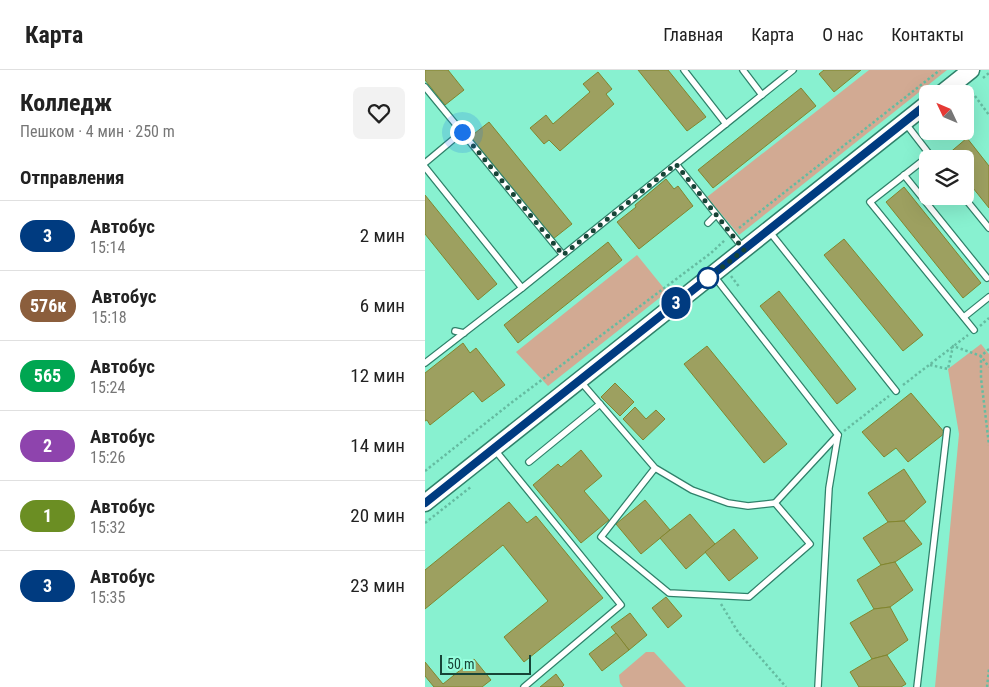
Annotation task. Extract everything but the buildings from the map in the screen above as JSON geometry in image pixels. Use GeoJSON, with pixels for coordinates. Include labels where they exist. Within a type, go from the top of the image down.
{"type":"FeatureCollection","features":[{"type":"Feature","properties":{"kind":"main road"},"geometry":{"type":"LineString","coordinates":[[952,85],[971,70]]}},
{"type":"Feature","properties":{"kind":"main road"},"geometry":{"type":"LineString","coordinates":[[425,503],[919,111]]}},
{"type":"Feature","properties":{"kind":"main road"},"geometry":{"type":"LineString","coordinates":[[425,488],[474,451],[493,448]]}},
{"type":"Feature","properties":{"kind":"lane"},"geometry":{"type":"LineString","coordinates":[[684,70],[726,124]]}},
{"type":"Feature","properties":{"kind":"lane"},"geometry":{"type":"LineString","coordinates":[[743,70],[762,95]]}},
{"type":"Feature","properties":{"kind":"lane"},"geometry":{"type":"LineString","coordinates":[[425,363],[522,288],[793,70]]}},
{"type":"Feature","properties":{"kind":"lane"},"geometry":{"type":"LineString","coordinates":[[425,87],[563,255]]}},
{"type":"Feature","properties":{"kind":"lane"},"geometry":{"type":"LineString","coordinates":[[904,123],[925,150]]}},
{"type":"Feature","properties":{"kind":"lane"},"geometry":{"type":"LineString","coordinates":[[462,132],[425,165],[522,288]]}},
{"type":"Feature","properties":{"kind":"lane"},"geometry":{"type":"LineString","coordinates":[[676,164],[744,250]]}},
{"type":"Feature","properties":{"kind":"lane"},"geometry":{"type":"LineString","coordinates":[[919,165],[870,202],[975,330]]}},
{"type":"Feature","properties":{"kind":"lane"},"geometry":{"type":"LineString","coordinates":[[904,175],[988,278]]}},
{"type":"Feature","properties":{"kind":"lane"},"geometry":{"type":"LineString","coordinates":[[970,205],[989,228]]}},
{"type":"Feature","properties":{"kind":"lane"},"geometry":{"type":"LineString","coordinates":[[708,222],[717,215]]}},
{"type":"Feature","properties":{"kind":"lane"},"geometry":{"type":"LineString","coordinates":[[769,231],[896,391]]}},
{"type":"Feature","properties":{"kind":"lane"},"geometry":{"type":"LineString","coordinates":[[713,274],[838,435],[829,488],[818,687]]}},
{"type":"Feature","properties":{"kind":"lane"},"geometry":{"type":"LineString","coordinates":[[964,317],[989,297]]}},
{"type":"Feature","properties":{"kind":"lane"},"geometry":{"type":"LineString","coordinates":[[455,331],[463,333]]}},
{"type":"Feature","properties":{"kind":"lane"},"geometry":{"type":"LineString","coordinates":[[579,380],[655,468],[692,490],[728,503],[748,506],[775,503],[838,435]]}},
{"type":"Feature","properties":{"kind":"lane"},"geometry":{"type":"LineString","coordinates":[[529,462],[600,404]]}},
{"type":"Feature","properties":{"kind":"lane"},"geometry":{"type":"LineString","coordinates":[[917,687],[947,430]]}},
{"type":"Feature","properties":{"kind":"lane"},"geometry":{"type":"LineString","coordinates":[[493,448],[621,605],[524,687]]}},
{"type":"Feature","properties":{"kind":"lane"},"geometry":{"type":"LineString","coordinates":[[655,468],[601,537],[669,592],[749,597],[811,544],[775,503]]}},
{"type":"Feature","properties":{"kind":"path"},"geometry":{"type":"LineString","coordinates":[[425,471],[519,397],[711,253],[732,234],[940,70]]}},
{"type":"Feature","properties":{"kind":"path"},"geometry":{"type":"LineString","coordinates":[[974,94],[989,114]]}},
{"type":"Feature","properties":{"kind":"path"},"geometry":{"type":"LineString","coordinates":[[730,275],[740,288]]}},
{"type":"Feature","properties":{"kind":"path"},"geometry":{"type":"LineString","coordinates":[[838,435],[975,330]]}},
{"type":"Feature","properties":{"kind":"path"},"geometry":{"type":"LineString","coordinates":[[930,364],[948,369],[953,346]]}},
{"type":"Feature","properties":{"kind":"path"},"geometry":{"type":"LineString","coordinates":[[953,346],[981,356],[989,367]]}},
{"type":"Feature","properties":{"kind":"path"},"geometry":{"type":"LineString","coordinates":[[989,349],[981,356],[981,378],[989,445]]}},
{"type":"Feature","properties":{"kind":"path"},"geometry":{"type":"LineString","coordinates":[[715,595],[738,632],[786,687]]}},
{"type":"Feature","properties":{"kind":"path"},"geometry":{"type":"LineString","coordinates":[[987,687],[989,669]]}},
{"type":"Feature","properties":{"kind":"shaded area"},"geometry":{"type":"Polygon","coordinates":[[[869,70],[947,70],[928,85],[919,85],[919,92],[739,235],[707,197],[869,70]]]}},
{"type":"Feature","properties":{"kind":"shaded area"},"geometry":{"type":"Polygon","coordinates":[[[637,255],[667,292],[548,386],[516,352],[637,255]]]}},
{"type":"Feature","properties":{"kind":"shaded area"},"geometry":{"type":"Polygon","coordinates":[[[981,344],[989,354],[989,687],[935,687],[959,434],[948,369],[981,344]]]}},
{"type":"Feature","properties":{"kind":"shaded area"},"geometry":{"type":"Polygon","coordinates":[[[646,652],[654,652],[686,687],[623,687],[620,683],[619,675],[646,652]]]}},
{"type":"Feature","properties":{"kind":"bus line","name":"3"},"geometry":{"type":"LineString","coordinates":[[425,503],[919,110]]}},
{"type":"Feature","properties":{"kind":"route"},"geometry":{"type":"LineString","coordinates":[[462,132],[563,255],[676,164],[744,250],[708,278]]}}]}
